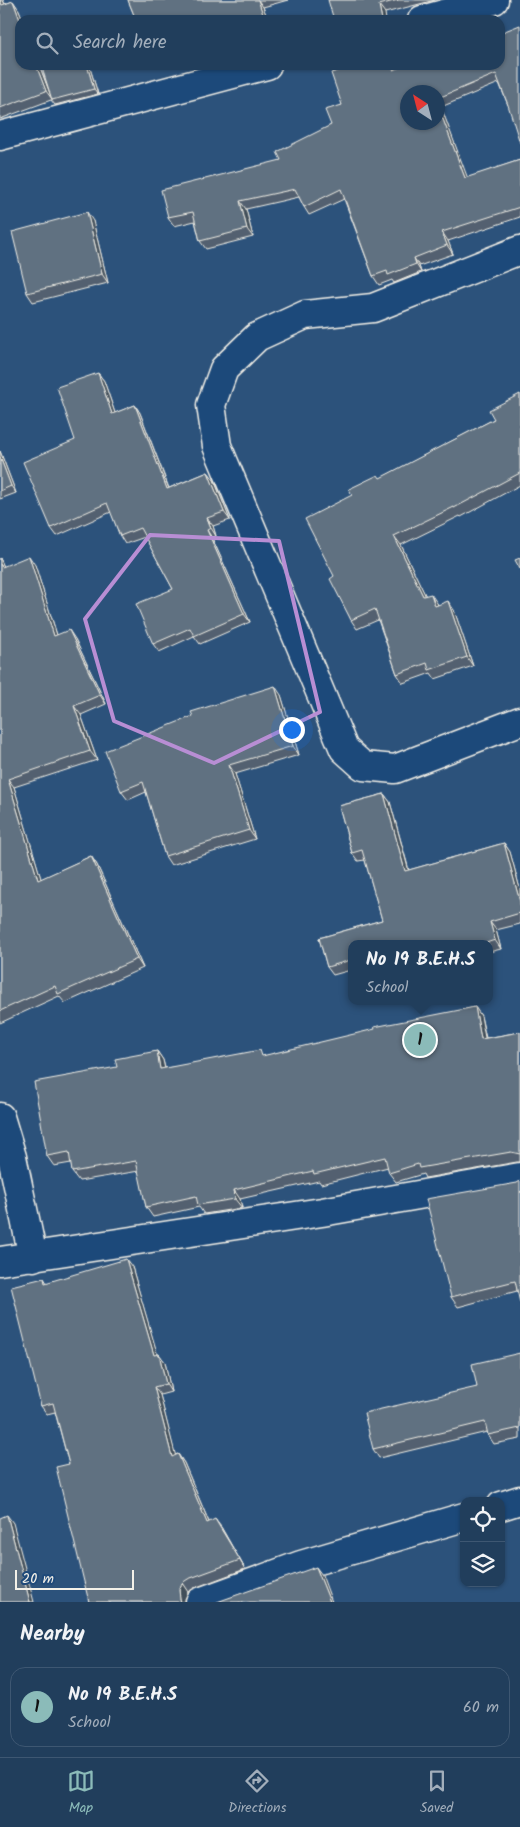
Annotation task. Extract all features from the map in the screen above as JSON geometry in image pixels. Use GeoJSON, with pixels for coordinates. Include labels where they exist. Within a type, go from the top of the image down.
{"type":"FeatureCollection","features":[{"type":"Feature","properties":{"kind":"street"},"geometry":{"type":"LineString","coordinates":[[440,15],[494,0]]}},
{"type":"Feature","properties":{"kind":"street"},"geometry":{"type":"LineString","coordinates":[[0,136],[248,70]]}},
{"type":"Feature","properties":{"kind":"street"},"geometry":{"type":"LineString","coordinates":[[520,250],[373,308],[305,315],[257,337],[224,369],[211,405],[217,446],[344,749],[363,766],[395,769],[520,721]]}},
{"type":"Feature","properties":{"kind":"street"},"geometry":{"type":"LineString","coordinates":[[0,1118],[12,1156],[33,1257]]}},
{"type":"Feature","properties":{"kind":"street"},"geometry":{"type":"LineString","coordinates":[[0,1261],[322,1212],[520,1177]]}},
{"type":"Feature","properties":{"kind":"street"},"geometry":{"type":"LineString","coordinates":[[505,1505],[520,1500]]}},
{"type":"Feature","properties":{"kind":"street"},"geometry":{"type":"LineString","coordinates":[[200,1602],[301,1565],[460,1518]]}},
{"type":"Feature","properties":{"kind":"highlighted area"},"geometry":{"type":"Polygon","coordinates":[[[150,535],[279,541],[320,712],[214,763],[114,721],[85,619],[150,535]]]}},
{"type":"Feature","properties":{"kind":"building"},"geometry":{"type":"Polygon","coordinates":[[[0,0],[2,5],[13,1],[18,15],[15,15],[15,70],[38,70],[46,91],[0,108],[0,0]]]}},
{"type":"Feature","properties":{"kind":"building"},"geometry":{"type":"Polygon","coordinates":[[[128,0],[258,0],[263,15],[134,15],[128,0]]]}},
{"type":"Feature","properties":{"kind":"building"},"geometry":{"type":"Polygon","coordinates":[[[328,0],[398,0],[379,5],[381,15],[332,15],[328,0]]]}},
{"type":"Feature","properties":{"kind":"building"},"geometry":{"type":"Polygon","coordinates":[[[520,25],[520,143],[496,74],[445,95],[445,85],[400,85],[400,130],[445,130],[445,125],[465,178],[520,160],[520,207],[442,232],[447,245],[414,258],[416,264],[388,275],[387,271],[373,276],[341,189],[304,207],[295,189],[240,201],[247,229],[200,241],[193,212],[168,217],[161,190],[281,160],[277,152],[331,125],[325,110],[342,105],[331,73],[340,70],[505,70],[505,31],[520,25]]]}},
{"type":"Feature","properties":{"kind":"building"},"geometry":{"type":"Polygon","coordinates":[[[43,70],[88,70],[94,89],[52,100],[43,70]]]}},
{"type":"Feature","properties":{"kind":"building"},"geometry":{"type":"Polygon","coordinates":[[[87,212],[102,274],[27,293],[12,232],[87,212]]]}},
{"type":"Feature","properties":{"kind":"building"},"geometry":{"type":"Polygon","coordinates":[[[98,373],[112,414],[135,405],[167,489],[208,472],[224,512],[207,518],[211,528],[207,530],[244,614],[194,636],[190,628],[153,644],[136,604],[173,589],[140,528],[120,536],[107,503],[51,528],[23,462],[75,440],[57,387],[98,373]]]}},
{"type":"Feature","properties":{"kind":"building"},"geometry":{"type":"Polygon","coordinates":[[[520,394],[520,473],[454,508],[394,536],[423,596],[431,594],[435,606],[448,601],[467,657],[429,670],[427,663],[397,674],[375,609],[351,620],[330,579],[334,576],[305,519],[352,495],[349,489],[378,475],[380,478],[494,419],[489,410],[520,394]]]}},
{"type":"Feature","properties":{"kind":"building"},"geometry":{"type":"Polygon","coordinates":[[[0,457],[11,486],[0,491],[0,457]]]}},
{"type":"Feature","properties":{"kind":"building"},"geometry":{"type":"Polygon","coordinates":[[[29,556],[54,636],[69,630],[100,695],[74,706],[90,751],[8,779],[38,880],[91,856],[137,959],[58,994],[55,986],[0,1011],[0,564],[2,567],[29,556]]]}},
{"type":"Feature","properties":{"kind":"building"},"geometry":{"type":"Polygon","coordinates":[[[520,558],[520,569],[515,560],[520,558]]]}},
{"type":"Feature","properties":{"kind":"building"},"geometry":{"type":"Polygon","coordinates":[[[275,686],[293,746],[229,765],[249,830],[165,856],[143,782],[121,791],[105,751],[193,716],[191,712],[275,686]]]}},
{"type":"Feature","properties":{"kind":"building"},"geometry":{"type":"Polygon","coordinates":[[[384,794],[405,871],[504,843],[520,902],[520,913],[490,922],[495,940],[493,941],[348,940],[348,961],[327,967],[319,938],[382,920],[362,850],[352,853],[339,806],[384,794]]]}},
{"type":"Feature","properties":{"kind":"building"},"geometry":{"type":"Polygon","coordinates":[[[475,1007],[481,1039],[520,1032],[520,1154],[511,1152],[419,1168],[418,1164],[389,1173],[385,1157],[314,1174],[313,1171],[234,1190],[235,1199],[198,1205],[196,1196],[146,1207],[136,1161],[72,1172],[69,1152],[47,1156],[34,1082],[117,1067],[115,1059],[157,1051],[160,1069],[260,1050],[262,1056],[375,1029],[374,1027],[475,1007]]]}},
{"type":"Feature","properties":{"kind":"building"},"geometry":{"type":"Polygon","coordinates":[[[520,1181],[520,1303],[515,1281],[451,1297],[426,1199],[520,1181]]]}},
{"type":"Feature","properties":{"kind":"building"},"geometry":{"type":"Polygon","coordinates":[[[126,1259],[154,1355],[159,1354],[166,1384],[154,1387],[172,1457],[178,1454],[207,1523],[215,1519],[240,1560],[188,1579],[182,1583],[179,1590],[181,1602],[89,1602],[56,1467],[69,1464],[53,1403],[41,1406],[11,1286],[44,1278],[45,1283],[126,1259]]]}},
{"type":"Feature","properties":{"kind":"building"},"geometry":{"type":"Polygon","coordinates":[[[520,1353],[520,1428],[488,1435],[485,1422],[373,1449],[364,1413],[477,1387],[472,1364],[520,1353]]]}},
{"type":"Feature","properties":{"kind":"building"},"geometry":{"type":"Polygon","coordinates":[[[7,1515],[30,1602],[0,1602],[0,1518],[7,1515]]]}},
{"type":"Feature","properties":{"kind":"building"},"geometry":{"type":"Polygon","coordinates":[[[316,1567],[330,1602],[217,1602],[316,1567]]]}},
{"type":"Feature","properties":{"kind":"place","name":"No 19 B.E.H.S"},"geometry":{"type":"Point","coordinates":[420,1040]}}]}
